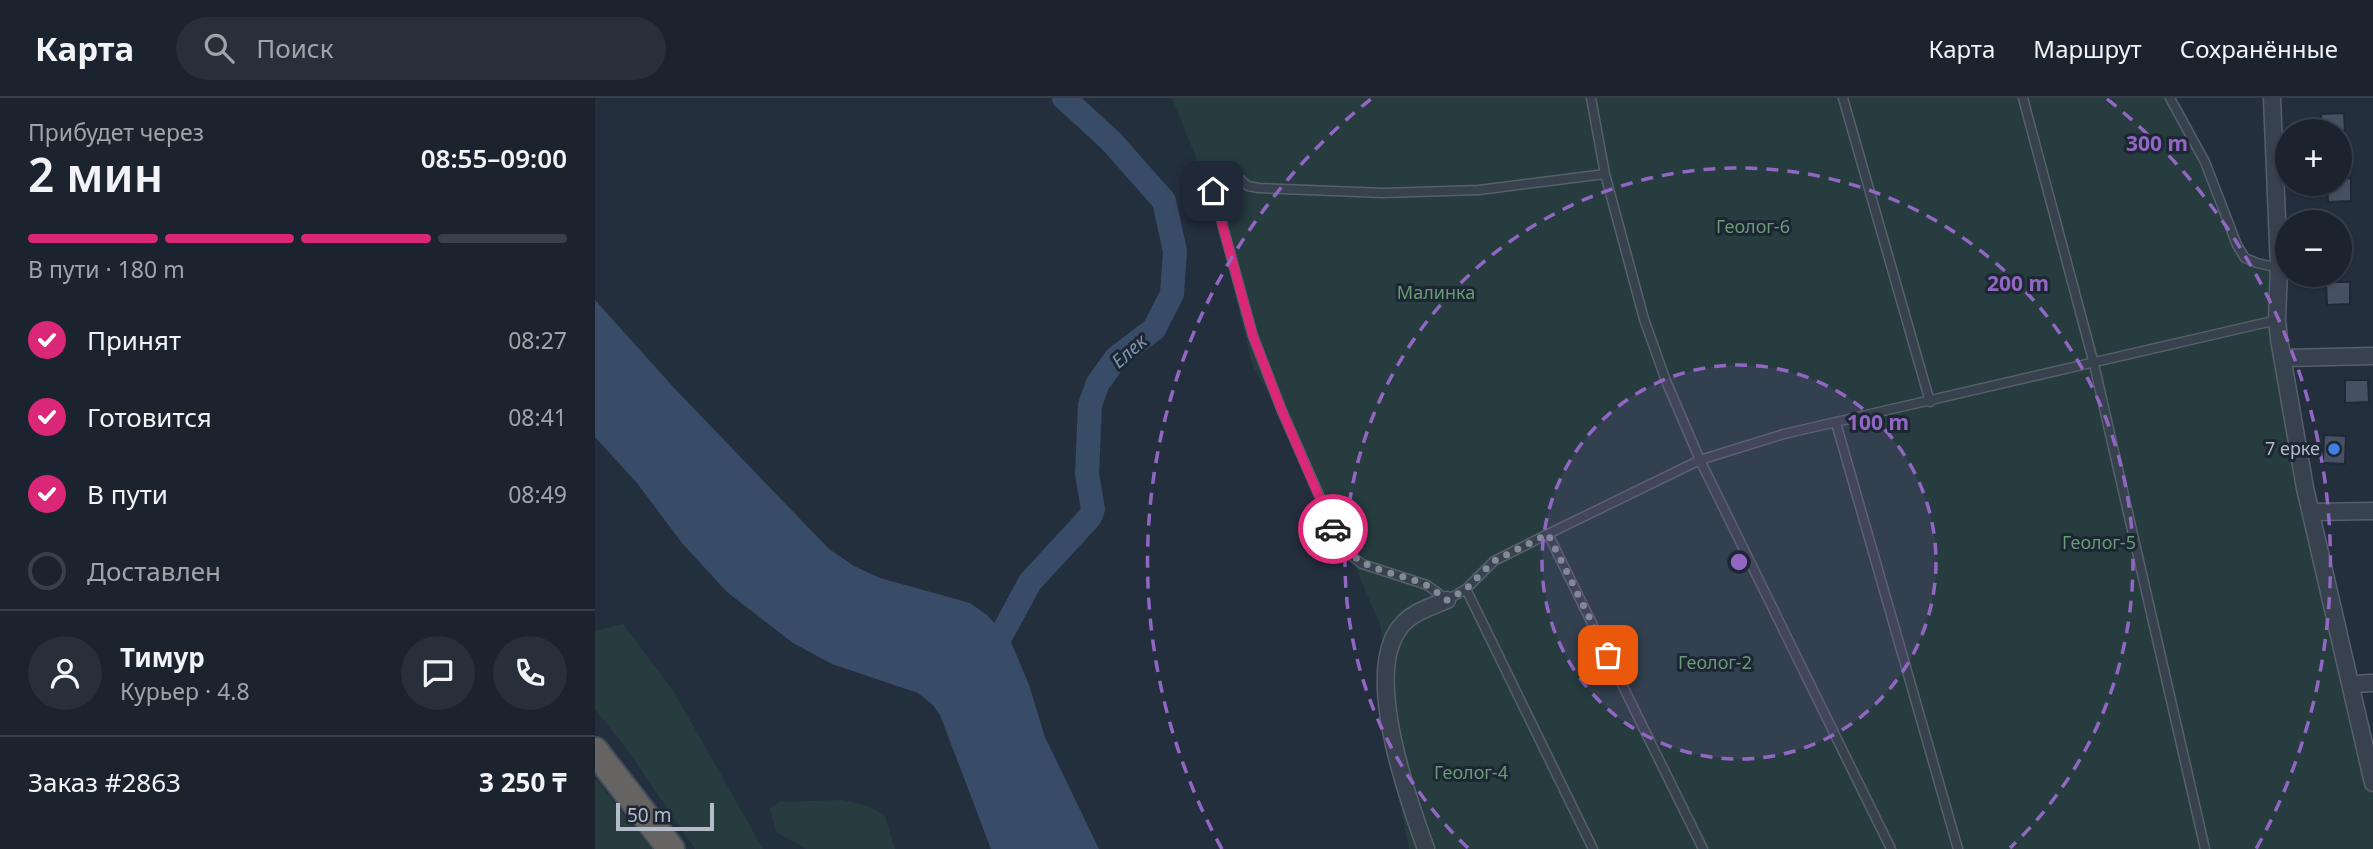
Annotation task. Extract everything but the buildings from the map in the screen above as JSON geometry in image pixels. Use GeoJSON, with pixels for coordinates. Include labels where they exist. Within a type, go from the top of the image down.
{"type":"FeatureCollection","features":[{"type":"Feature","properties":{"kind":"highway"},"geometry":{"type":"LineString","coordinates":[[595,751],[671,849]]}},
{"type":"Feature","properties":{"kind":"street"},"geometry":{"type":"LineString","coordinates":[[2272,98],[2277,210]]}},
{"type":"Feature","properties":{"kind":"street"},"geometry":{"type":"LineString","coordinates":[[2278,287],[2277,320],[2305,488],[2373,783]]}},
{"type":"Feature","properties":{"kind":"street"},"geometry":{"type":"LineString","coordinates":[[2283,358],[2373,356]]}},
{"type":"Feature","properties":{"kind":"street"},"geometry":{"type":"LineString","coordinates":[[2312,513],[2373,511]]}},
{"type":"Feature","properties":{"kind":"street"},"geometry":{"type":"LineString","coordinates":[[1426,849],[1396,756],[1387,699],[1386,668],[1399,628],[1410,616],[1447,600]]}},
{"type":"Feature","properties":{"kind":"street"},"geometry":{"type":"LineString","coordinates":[[2351,684],[2373,683]]}},
{"type":"Feature","properties":{"kind":"lane"},"geometry":{"type":"LineString","coordinates":[[1591,98],[1605,174],[1644,319],[1666,381],[1700,460],[1891,849]]}},
{"type":"Feature","properties":{"kind":"lane"},"geometry":{"type":"LineString","coordinates":[[1843,98],[1930,402]]}},
{"type":"Feature","properties":{"kind":"lane"},"geometry":{"type":"LineString","coordinates":[[2023,98],[2094,363],[2205,849]]}},
{"type":"Feature","properties":{"kind":"lane"},"geometry":{"type":"LineString","coordinates":[[2170,98],[2205,162],[2237,245],[2245,258],[2275,267]]}},
{"type":"Feature","properties":{"kind":"lane"},"geometry":{"type":"LineString","coordinates":[[1605,174],[1479,190],[1383,193],[1259,188],[1248,186],[1236,176],[1209,176],[1253,336],[1282,411],[1336,536],[1349,554],[1362,564],[1427,585],[1447,600],[1466,589],[1494,561],[1700,460],[1784,434],[2277,320]]}},
{"type":"Feature","properties":{"kind":"lane"},"geometry":{"type":"LineString","coordinates":[[1836,423],[1958,849]]}},
{"type":"Feature","properties":{"kind":"lane"},"geometry":{"type":"LineString","coordinates":[[1548,534],[1703,849]]}},
{"type":"Feature","properties":{"kind":"lane"},"geometry":{"type":"LineString","coordinates":[[1466,589],[1593,849]]}},
{"type":"Feature","properties":{"kind":"green space"},"geometry":{"type":"Polygon","coordinates":[[[1172,98],[2166,98],[2196,153],[2236,251],[2246,264],[2270,271],[2274,282],[2273,298],[2373,773],[2373,849],[1409,849],[1389,748],[1381,627],[1308,456],[1253,367],[1208,187],[1172,98]]]}},
{"type":"Feature","properties":{"kind":"green space"},"geometry":{"type":"Polygon","coordinates":[[[623,624],[674,692],[763,849],[695,849],[629,752],[595,709],[595,631],[623,624]]]}},
{"type":"Feature","properties":{"kind":"green space"},"geometry":{"type":"Polygon","coordinates":[[[595,778],[651,849],[595,849],[595,778]]]}},
{"type":"Feature","properties":{"kind":"green space"},"geometry":{"type":"Polygon","coordinates":[[[843,800],[868,806],[885,816],[895,849],[806,849],[776,832],[770,808],[779,802],[843,800]]]}},
{"type":"Feature","properties":{"kind":"water"},"geometry":{"type":"Polygon","coordinates":[[[595,300],[675,389],[829,549],[854,566],[880,578],[970,603],[987,615],[1003,632],[1011,642],[1029,685],[1045,737],[1099,849],[991,849],[940,715],[933,705],[918,693],[832,664],[793,643],[727,592],[682,543],[637,483],[595,437],[595,300]]]}},
{"type":"Feature","properties":{"kind":"waterway","name":"Елек"},"geometry":{"type":"LineString","coordinates":[[984,659],[1003,632],[1030,582],[1090,517],[1093,509],[1087,474],[1090,405],[1098,383],[1116,358],[1154,329],[1172,294],[1175,251],[1164,201],[1111,141],[1064,98]]}},
{"type":"Feature","properties":{"kind":"way so far"},"geometry":{"type":"LineString","coordinates":[[1333,529],[1349,554],[1362,564],[1427,585],[1447,600],[1466,589],[1494,561],[1548,534],[1608,655]]}},
{"type":"Feature","properties":{"kind":"place","name":"7 ерке"},"geometry":{"type":"Point","coordinates":[2334,449]}},
{"type":"Feature","properties":{"kind":"route"},"geometry":{"type":"LineString","coordinates":[[1213,191],[1253,336],[1333,529]]}},
{"type":"Feature","properties":{"kind":"park label","name":"Геолог-6"},"geometry":{"type":"Point","coordinates":[1753,227]}},
{"type":"Feature","properties":{"kind":"park label","name":"Малинка"},"geometry":{"type":"Point","coordinates":[1436,293]}},
{"type":"Feature","properties":{"kind":"park label","name":"Геолог-5"},"geometry":{"type":"Point","coordinates":[2099,543]}},
{"type":"Feature","properties":{"kind":"park label","name":"Геолог-2"},"geometry":{"type":"Point","coordinates":[1715,663]}},
{"type":"Feature","properties":{"kind":"park label","name":"Геолог-4"},"geometry":{"type":"Point","coordinates":[1471,773]}}]}
